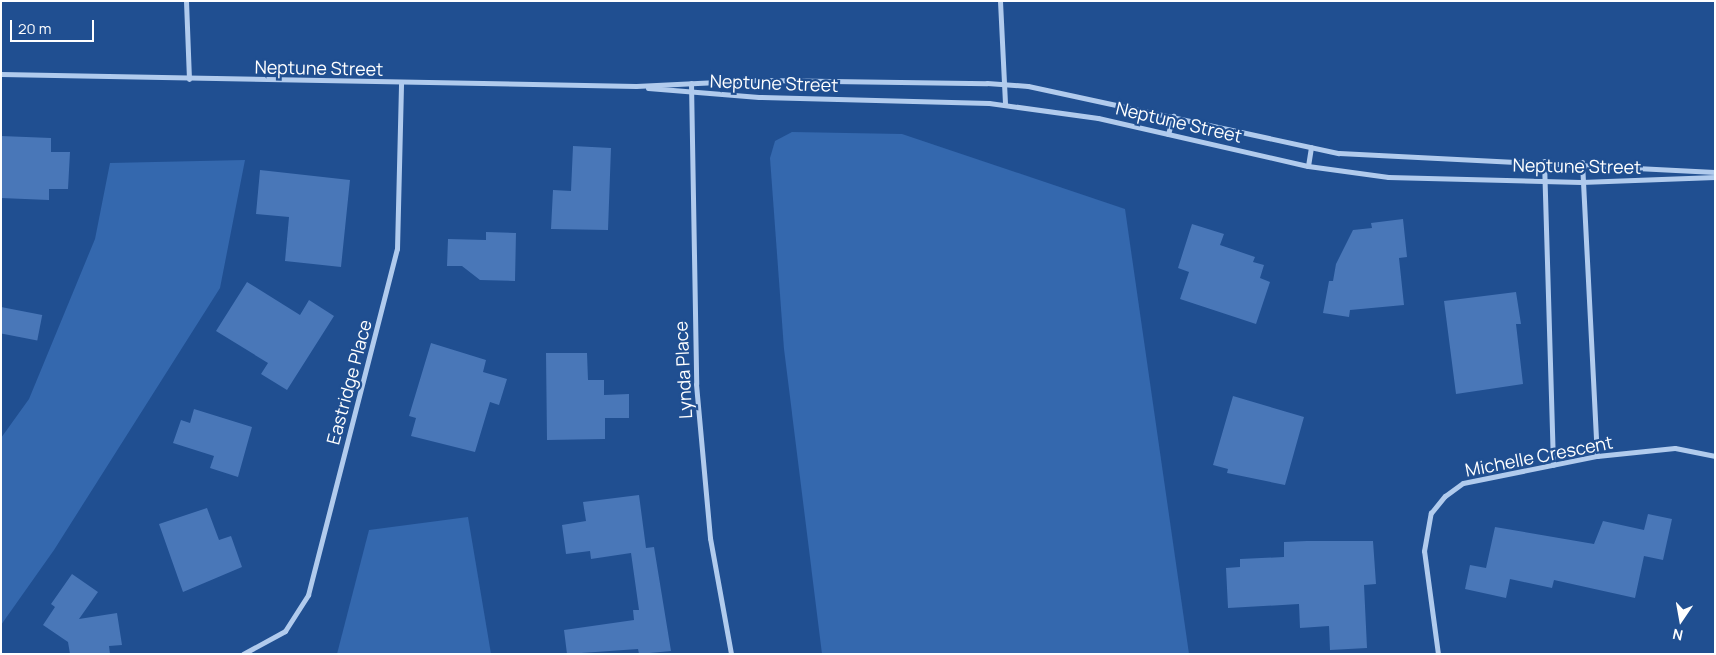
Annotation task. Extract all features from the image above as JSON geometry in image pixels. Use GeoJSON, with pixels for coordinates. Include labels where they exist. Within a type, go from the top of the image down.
{"type":"FeatureCollection","features":[{"type":"Feature","properties":{"kind":"street"},"geometry":{"type":"LineString","coordinates":[[186,1],[189,79]]}},
{"type":"Feature","properties":{"kind":"street"},"geometry":{"type":"LineString","coordinates":[[1000,1],[1006,84],[1005,105]]}},
{"type":"Feature","properties":{"kind":"street","name":"Neptune Street"},"geometry":{"type":"LineString","coordinates":[[1,74],[636,86],[690,83],[1006,84],[1173,116],[1339,153],[1582,162],[1715,172]]}},
{"type":"Feature","properties":{"kind":"street","name":"Eastridge Place"},"geometry":{"type":"LineString","coordinates":[[243,654],[285,631],[308,595],[397,249],[401,83]]}},
{"type":"Feature","properties":{"kind":"street","name":"Lynda Place"},"geometry":{"type":"LineString","coordinates":[[690,83],[696,384],[710,538],[730,654]]}},
{"type":"Feature","properties":{"kind":"street","name":"Neptune Street"},"geometry":{"type":"LineString","coordinates":[[636,86],[690,93],[1005,105],[1098,118],[1308,166],[1388,176],[1581,182],[1715,178]]}},
{"type":"Feature","properties":{"kind":"street"},"geometry":{"type":"LineString","coordinates":[[1168,134],[1173,116]]}},
{"type":"Feature","properties":{"kind":"street"},"geometry":{"type":"LineString","coordinates":[[1308,166],[1311,147]]}},
{"type":"Feature","properties":{"kind":"street"},"geometry":{"type":"LineString","coordinates":[[1544,161],[1553,465]]}},
{"type":"Feature","properties":{"kind":"street"},"geometry":{"type":"LineString","coordinates":[[1582,162],[1581,182],[1597,456]]}},
{"type":"Feature","properties":{"kind":"street","name":"Michelle Crescent"},"geometry":{"type":"LineString","coordinates":[[1438,654],[1424,551],[1431,513],[1445,496],[1463,484],[1597,456],[1675,448],[1715,456]]}},
{"type":"Feature","properties":{"kind":"shaded area"},"geometry":{"type":"Polygon","coordinates":[[[792,132],[902,134],[1125,209],[1189,654],[822,654],[784,349],[770,158],[775,141],[792,132]]]}},
{"type":"Feature","properties":{"kind":"shaded area"},"geometry":{"type":"Polygon","coordinates":[[[245,160],[220,288],[54,550],[1,625],[1,438],[29,399],[95,239],[110,163],[245,160]]]}},
{"type":"Feature","properties":{"kind":"shaded area"},"geometry":{"type":"Polygon","coordinates":[[[468,517],[491,654],[337,654],[369,530],[468,517]]]}},
{"type":"Feature","properties":{"kind":"building"},"geometry":{"type":"Polygon","coordinates":[[[1,136],[51,138],[51,152],[70,152],[68,189],[49,189],[49,200],[1,198],[1,136]]]}},
{"type":"Feature","properties":{"kind":"building"},"geometry":{"type":"Polygon","coordinates":[[[573,146],[611,148],[608,230],[551,229],[553,190],[571,191],[573,146]]]}},
{"type":"Feature","properties":{"kind":"building"},"geometry":{"type":"Polygon","coordinates":[[[260,170],[350,180],[341,267],[285,261],[289,217],[256,214],[260,170]]]}},
{"type":"Feature","properties":{"kind":"building"},"geometry":{"type":"Polygon","coordinates":[[[1403,219],[1407,257],[1399,258],[1404,305],[1350,310],[1349,317],[1323,313],[1329,281],[1333,281],[1336,264],[1353,230],[1372,228],[1371,223],[1403,219]]]}},
{"type":"Feature","properties":{"kind":"building"},"geometry":{"type":"Polygon","coordinates":[[[1192,224],[1224,234],[1220,245],[1255,257],[1253,262],[1264,265],[1260,278],[1270,282],[1256,324],[1180,299],[1189,272],[1178,268],[1192,224]]]}},
{"type":"Feature","properties":{"kind":"building"},"geometry":{"type":"Polygon","coordinates":[[[486,232],[516,233],[515,281],[480,280],[462,266],[447,266],[448,239],[486,240],[486,232]]]}},
{"type":"Feature","properties":{"kind":"building"},"geometry":{"type":"Polygon","coordinates":[[[247,282],[300,315],[309,300],[334,316],[287,390],[261,374],[268,363],[216,331],[247,282]]]}},
{"type":"Feature","properties":{"kind":"building"},"geometry":{"type":"Polygon","coordinates":[[[1516,292],[1521,324],[1516,324],[1523,384],[1456,394],[1444,301],[1516,292]]]}},
{"type":"Feature","properties":{"kind":"building"},"geometry":{"type":"Polygon","coordinates":[[[1,307],[42,315],[37,341],[1,333],[1,307]]]}},
{"type":"Feature","properties":{"kind":"building"},"geometry":{"type":"Polygon","coordinates":[[[431,343],[486,360],[483,372],[507,379],[499,405],[490,402],[475,452],[411,436],[416,418],[409,416],[431,343]]]}},
{"type":"Feature","properties":{"kind":"building"},"geometry":{"type":"Polygon","coordinates":[[[546,353],[587,353],[588,380],[604,380],[604,395],[629,394],[629,418],[605,418],[605,439],[547,440],[546,353]]]}},
{"type":"Feature","properties":{"kind":"building"},"geometry":{"type":"Polygon","coordinates":[[[1233,396],[1304,417],[1285,485],[1227,473],[1228,469],[1213,465],[1233,396]]]}},
{"type":"Feature","properties":{"kind":"building"},"geometry":{"type":"Polygon","coordinates":[[[194,409],[252,427],[238,477],[210,468],[214,456],[173,443],[181,420],[190,423],[194,409]]]}},
{"type":"Feature","properties":{"kind":"building"},"geometry":{"type":"Polygon","coordinates":[[[639,495],[646,548],[654,547],[671,651],[639,654],[638,649],[567,654],[564,630],[634,620],[633,610],[639,610],[631,553],[591,559],[590,551],[566,554],[562,525],[586,521],[583,502],[639,495]]]}},
{"type":"Feature","properties":{"kind":"building"},"geometry":{"type":"Polygon","coordinates":[[[207,508],[219,540],[231,536],[242,567],[183,592],[159,524],[207,508]]]}},
{"type":"Feature","properties":{"kind":"building"},"geometry":{"type":"Polygon","coordinates":[[[1648,514],[1672,519],[1663,560],[1644,556],[1635,598],[1554,580],[1552,588],[1510,579],[1506,598],[1465,589],[1470,565],[1486,568],[1495,527],[1594,544],[1603,521],[1644,530],[1648,514]]]}},
{"type":"Feature","properties":{"kind":"building"},"geometry":{"type":"Polygon","coordinates":[[[1373,541],[1376,584],[1364,585],[1367,648],[1330,650],[1329,626],[1300,628],[1299,604],[1228,608],[1226,568],[1240,567],[1240,559],[1284,557],[1284,542],[1373,541]]]}},
{"type":"Feature","properties":{"kind":"building"},"geometry":{"type":"Polygon","coordinates":[[[72,574],[98,592],[79,619],[117,613],[122,645],[109,646],[110,654],[70,654],[68,642],[43,625],[55,607],[51,604],[72,574]]]}}]}
